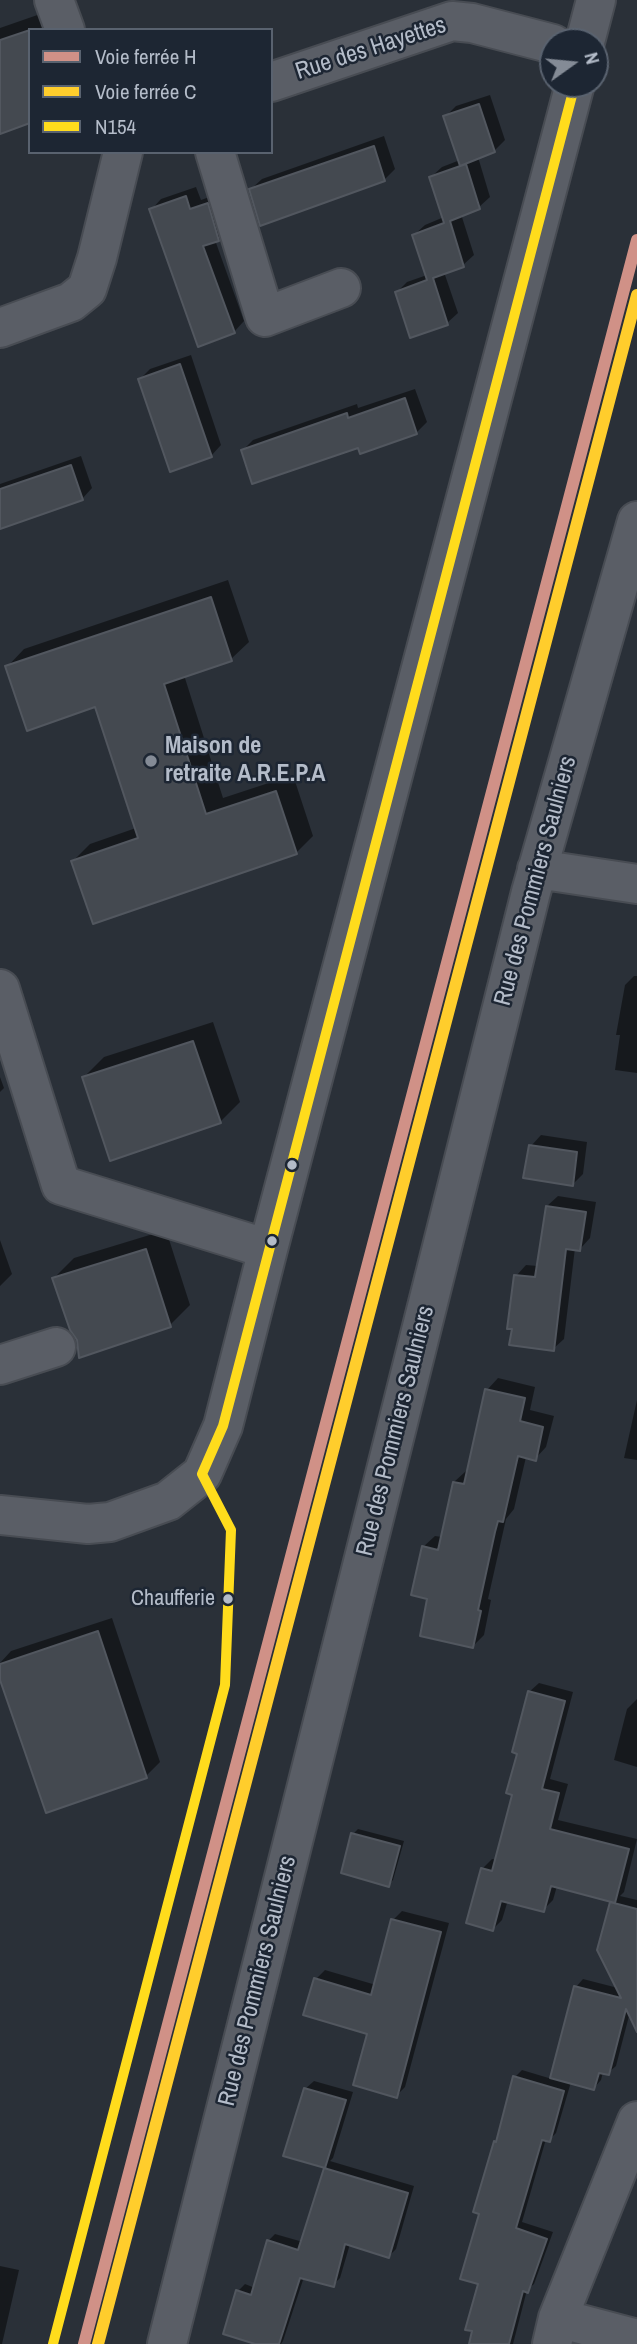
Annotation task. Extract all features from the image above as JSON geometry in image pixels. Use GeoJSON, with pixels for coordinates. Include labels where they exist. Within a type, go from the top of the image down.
{"type":"FeatureCollection","features":[{"type":"Feature","properties":{"kind":"street"},"geometry":{"type":"LineString","coordinates":[[54,0],[64,28]]}},
{"type":"Feature","properties":{"kind":"street"},"geometry":{"type":"LineString","coordinates":[[589,28],[596,0]]}},
{"type":"Feature","properties":{"kind":"street","name":"Rue des Hayettes"},"geometry":{"type":"LineString","coordinates":[[273,81],[449,11],[472,23],[539,40]]}},
{"type":"Feature","properties":{"kind":"street"},"geometry":{"type":"LineString","coordinates":[[0,1515],[88,1524],[110,1522],[168,1501],[202,1474],[223,1426],[571,98]]}},
{"type":"Feature","properties":{"kind":"street"},"geometry":{"type":"LineString","coordinates":[[0,328],[71,302],[88,289],[121,154]]}},
{"type":"Feature","properties":{"kind":"street"},"geometry":{"type":"LineString","coordinates":[[216,154],[244,255],[265,317],[341,288]]}},
{"type":"Feature","properties":{"kind":"street","name":"Rue des Pommiers Saulniers"},"geometry":{"type":"LineString","coordinates":[[167,2344],[537,869],[637,521]]}},
{"type":"Feature","properties":{"kind":"street"},"geometry":{"type":"LineString","coordinates":[[537,869],[637,884]]}},
{"type":"Feature","properties":{"kind":"street"},"geometry":{"type":"LineString","coordinates":[[0,989],[61,1185],[268,1249]]}},
{"type":"Feature","properties":{"kind":"street"},"geometry":{"type":"LineString","coordinates":[[0,1365],[56,1347]]}},
{"type":"Feature","properties":{"kind":"street"},"geometry":{"type":"LineString","coordinates":[[637,2121],[555,2331],[637,2339]]}},
{"type":"Feature","properties":{"kind":"building"},"geometry":{"type":"Polygon","coordinates":[[[28,31],[28,124],[0,134],[0,40],[28,31]]]}},
{"type":"Feature","properties":{"kind":"building"},"geometry":{"type":"Polygon","coordinates":[[[479,104],[495,152],[460,166],[443,116],[479,104]]]}},
{"type":"Feature","properties":{"kind":"building"},"geometry":{"type":"Polygon","coordinates":[[[374,146],[385,181],[260,226],[249,189],[374,146]]]}},
{"type":"Feature","properties":{"kind":"building"},"geometry":{"type":"Polygon","coordinates":[[[466,164],[480,209],[450,221],[464,267],[433,278],[448,325],[410,338],[395,292],[427,280],[412,235],[444,223],[429,177],[466,164]]]}},
{"type":"Feature","properties":{"kind":"building"},"geometry":{"type":"Polygon","coordinates":[[[186,196],[190,209],[208,203],[219,241],[203,246],[235,333],[198,347],[149,209],[186,196]]]}},
{"type":"Feature","properties":{"kind":"building"},"geometry":{"type":"Polygon","coordinates":[[[180,364],[212,457],[170,472],[138,379],[180,364]]]}},
{"type":"Feature","properties":{"kind":"building"},"geometry":{"type":"Polygon","coordinates":[[[405,398],[417,434],[360,454],[358,448],[252,484],[241,450],[347,413],[348,418],[405,398]]]}},
{"type":"Feature","properties":{"kind":"building"},"geometry":{"type":"Polygon","coordinates":[[[71,465],[83,500],[0,529],[0,489],[71,465]]]}},
{"type":"Feature","properties":{"kind":"building","name":"Maison de retraite A.R.E.P.A"},"geometry":{"type":"Polygon","coordinates":[[[211,597],[232,661],[164,684],[206,814],[276,791],[297,854],[93,924],[71,861],[138,838],[95,707],[27,731],[5,666],[211,597]]]}},
{"type":"Feature","properties":{"kind":"building"},"geometry":{"type":"Polygon","coordinates":[[[193,1041],[221,1123],[110,1161],[82,1077],[193,1041]]]}},
{"type":"Feature","properties":{"kind":"building"},"geometry":{"type":"Polygon","coordinates":[[[529,1145],[577,1152],[573,1186],[523,1178],[529,1145]]]}},
{"type":"Feature","properties":{"kind":"building"},"geometry":{"type":"Polygon","coordinates":[[[546,1206],[586,1212],[580,1251],[566,1249],[554,1351],[509,1345],[512,1329],[507,1329],[514,1275],[535,1277],[546,1206]]]}},
{"type":"Feature","properties":{"kind":"building"},"geometry":{"type":"Polygon","coordinates":[[[146,1249],[171,1327],[79,1358],[77,1340],[70,1330],[52,1278],[146,1249]]]}},
{"type":"Feature","properties":{"kind":"building"},"geometry":{"type":"Polygon","coordinates":[[[485,1389],[525,1398],[520,1421],[543,1427],[536,1461],[518,1456],[503,1522],[498,1521],[495,1532],[478,1610],[481,1611],[473,1648],[420,1636],[427,1599],[411,1595],[422,1546],[438,1550],[453,1482],[464,1484],[485,1389]]]}},
{"type":"Feature","properties":{"kind":"building"},"geometry":{"type":"Polygon","coordinates":[[[98,1631],[147,1778],[46,1813],[0,1680],[0,1664],[98,1631]]]}},
{"type":"Feature","properties":{"kind":"building"},"geometry":{"type":"Polygon","coordinates":[[[528,1691],[565,1701],[542,1789],[559,1793],[550,1829],[629,1849],[615,1903],[551,1886],[544,1912],[501,1901],[493,1931],[466,1923],[481,1868],[492,1871],[512,1795],[506,1793],[517,1754],[512,1752],[528,1691]]]}},
{"type":"Feature","properties":{"kind":"building"},"geometry":{"type":"Polygon","coordinates":[[[351,1833],[400,1846],[389,1887],[341,1873],[351,1833]]]}},
{"type":"Feature","properties":{"kind":"building"},"geometry":{"type":"Polygon","coordinates":[[[610,1902],[637,1909],[637,2032],[626,2009],[609,2075],[599,2073],[594,2090],[550,2078],[574,1986],[621,1998],[597,1950],[610,1902]]]}},
{"type":"Feature","properties":{"kind":"building"},"geometry":{"type":"Polygon","coordinates":[[[391,1919],[441,1932],[397,2098],[353,2085],[367,2034],[303,2015],[314,1978],[371,1995],[391,1919]]]}},
{"type":"Feature","properties":{"kind":"building"},"geometry":{"type":"Polygon","coordinates":[[[513,2076],[564,2091],[550,2142],[542,2140],[516,2228],[547,2239],[528,2293],[523,2291],[509,2344],[469,2344],[472,2331],[465,2330],[478,2284],[460,2279],[479,2214],[473,2212],[494,2141],[496,2142],[513,2076]]]}},
{"type":"Feature","properties":{"kind":"building"},"geometry":{"type":"Polygon","coordinates":[[[304,2088],[346,2100],[325,2168],[283,2156],[304,2088]]]}},
{"type":"Feature","properties":{"kind":"building"},"geometry":{"type":"Polygon","coordinates":[[[324,2168],[408,2193],[389,2258],[345,2244],[334,2287],[300,2278],[279,2344],[255,2344],[223,2334],[236,2290],[251,2295],[267,2240],[298,2250],[324,2168]]]}},
{"type":"Feature","properties":{"kind":"rail line","name":"H"},"geometry":{"type":"LineString","coordinates":[[84,2344],[637,240]]}},
{"type":"Feature","properties":{"kind":"rail line","name":"C"},"geometry":{"type":"LineString","coordinates":[[98,2344],[637,295]]}},
{"type":"Feature","properties":{"kind":"transit line","name":"N154"},"geometry":{"type":"LineString","coordinates":[[53,2344],[225,1685],[231,1530],[202,1474],[223,1426],[571,98]]}},
{"type":"Feature","properties":{"kind":"place","name":"Maison de retraite A.R.E.P.A"},"geometry":{"type":"Point","coordinates":[151,761]}},
{"type":"Feature","properties":{"kind":"place","name":"Chaufferie"},"geometry":{"type":"Point","coordinates":[228,1599]}}]}
